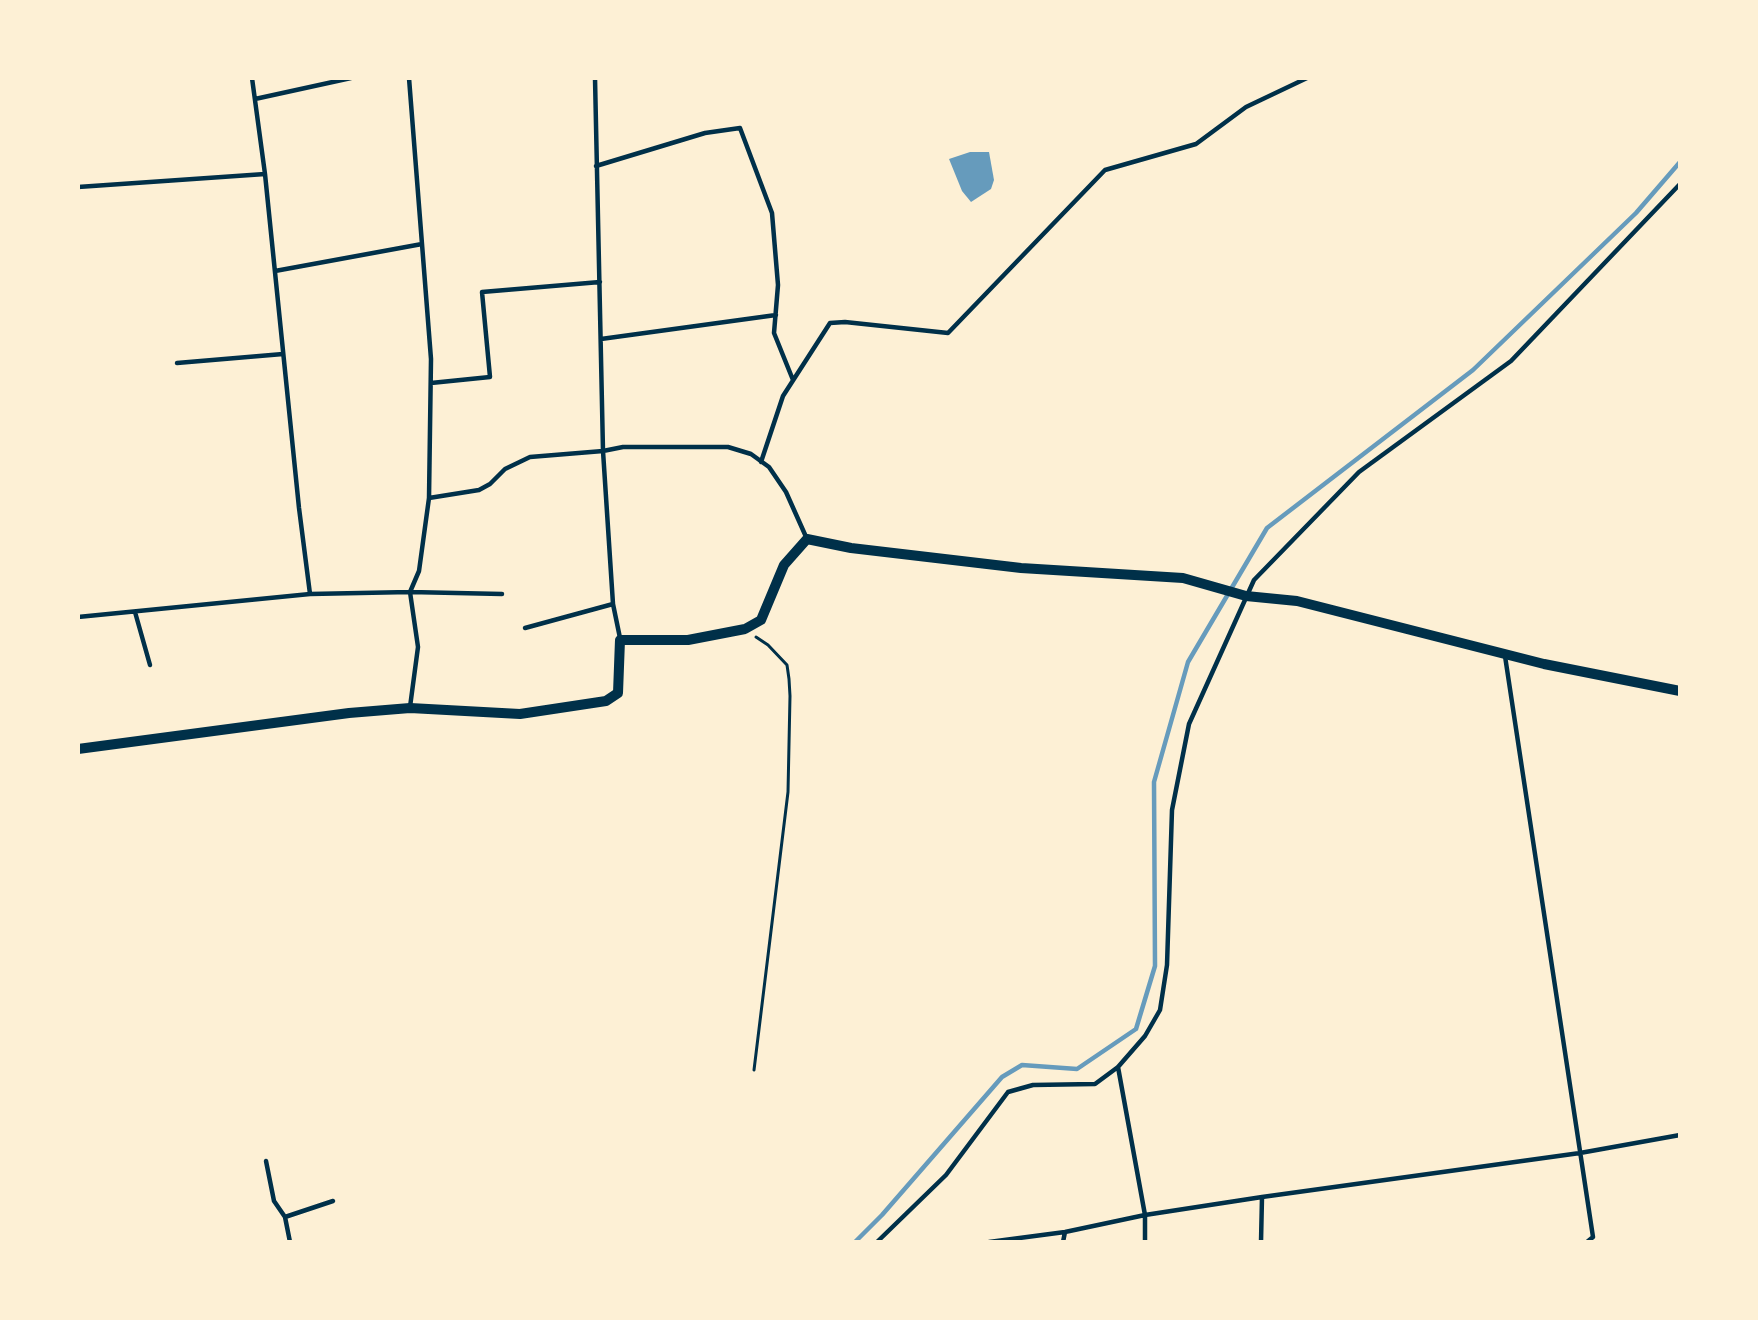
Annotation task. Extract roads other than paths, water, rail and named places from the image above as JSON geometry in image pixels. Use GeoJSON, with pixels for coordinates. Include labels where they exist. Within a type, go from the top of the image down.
{"type":"FeatureCollection","features":[{"type":"Feature","properties":{"kind":"street"},"geometry":{"type":"LineString","coordinates":[[78,749],[349,713],[410,708],[520,714],[606,701],[618,693],[620,640],[688,640],[745,629],[761,620],[784,566],[807,539],[851,549],[1021,568],[1183,578],[1242,595],[1297,601],[1544,664],[1680,691]]}},
{"type":"Feature","properties":{"kind":"lane"},"geometry":{"type":"LineString","coordinates":[[252,78],[265,174],[310,594]]}},
{"type":"Feature","properties":{"kind":"lane"},"geometry":{"type":"LineString","coordinates":[[255,99],[351,78]]}},
{"type":"Feature","properties":{"kind":"lane"},"geometry":{"type":"LineString","coordinates":[[409,78],[431,359],[429,498],[419,572],[410,592],[418,647],[410,708]]}},
{"type":"Feature","properties":{"kind":"lane"},"geometry":{"type":"LineString","coordinates":[[595,78],[603,451],[613,604],[620,640]]}},
{"type":"Feature","properties":{"kind":"lane"},"geometry":{"type":"LineString","coordinates":[[761,462],[783,396],[830,323],[845,322],[948,333],[1106,170],[1196,144],[1246,107],[1307,78]]}},
{"type":"Feature","properties":{"kind":"lane"},"geometry":{"type":"LineString","coordinates":[[596,166],[705,133],[740,128],[772,213],[778,285],[774,333],[793,380]]}},
{"type":"Feature","properties":{"kind":"lane"},"geometry":{"type":"LineString","coordinates":[[78,187],[265,174]]}},
{"type":"Feature","properties":{"kind":"lane"},"geometry":{"type":"LineString","coordinates":[[877,1242],[946,1175],[1008,1092],[1033,1085],[1095,1083],[1118,1067],[1145,1036],[1160,1010],[1167,965],[1172,810],[1189,724],[1242,595],[1359,472],[1511,361],[1680,184]]}},
{"type":"Feature","properties":{"kind":"lane"},"geometry":{"type":"LineString","coordinates":[[274,271],[422,244]]}},
{"type":"Feature","properties":{"kind":"lane"},"geometry":{"type":"LineString","coordinates":[[431,383],[490,377],[482,292],[600,282]]}},
{"type":"Feature","properties":{"kind":"lane"},"geometry":{"type":"LineString","coordinates":[[601,339],[776,315]]}},
{"type":"Feature","properties":{"kind":"lane"},"geometry":{"type":"LineString","coordinates":[[177,363],[283,354]]}},
{"type":"Feature","properties":{"kind":"lane"},"geometry":{"type":"LineString","coordinates":[[429,498],[479,490],[490,484],[505,469],[530,457],[603,451],[623,447],[728,447],[750,454],[769,467],[786,492],[807,539]]}},
{"type":"Feature","properties":{"kind":"lane"},"geometry":{"type":"LineString","coordinates":[[78,617],[310,594],[410,592],[502,594]]}},
{"type":"Feature","properties":{"kind":"lane"},"geometry":{"type":"LineString","coordinates":[[525,628],[613,604]]}},
{"type":"Feature","properties":{"kind":"lane"},"geometry":{"type":"LineString","coordinates":[[135,612],[150,665]]}},
{"type":"Feature","properties":{"kind":"lane"},"geometry":{"type":"LineString","coordinates":[[1505,653],[1593,1238],[1587,1242]]}},
{"type":"Feature","properties":{"kind":"lane"},"geometry":{"type":"LineString","coordinates":[[1118,1067],[1145,1215],[1145,1242]]}},
{"type":"Feature","properties":{"kind":"lane"},"geometry":{"type":"LineString","coordinates":[[989,1242],[1065,1232],[1145,1215],[1580,1153],[1680,1135]]}},
{"type":"Feature","properties":{"kind":"lane"},"geometry":{"type":"LineString","coordinates":[[267,1161],[274,1201],[285,1217],[290,1242]]}},
{"type":"Feature","properties":{"kind":"lane"},"geometry":{"type":"LineString","coordinates":[[1261,1242],[1262,1197]]}},
{"type":"Feature","properties":{"kind":"lane"},"geometry":{"type":"LineString","coordinates":[[285,1217],[333,1201]]}},
{"type":"Feature","properties":{"kind":"lane"},"geometry":{"type":"LineString","coordinates":[[1063,1242],[1065,1232]]}},
{"type":"Feature","properties":{"kind":"water"},"geometry":{"type":"Polygon","coordinates":[[[970,152],[989,152],[994,180],[991,189],[971,202],[962,191],[949,159],[970,152]]]}},
{"type":"Feature","properties":{"kind":"waterway"},"geometry":{"type":"LineString","coordinates":[[855,1242],[882,1215],[1002,1077],[1022,1065],[1077,1069],[1136,1029],[1155,966],[1154,782],[1188,662],[1267,528],[1473,370],[1636,213],[1680,162]]}}]}
